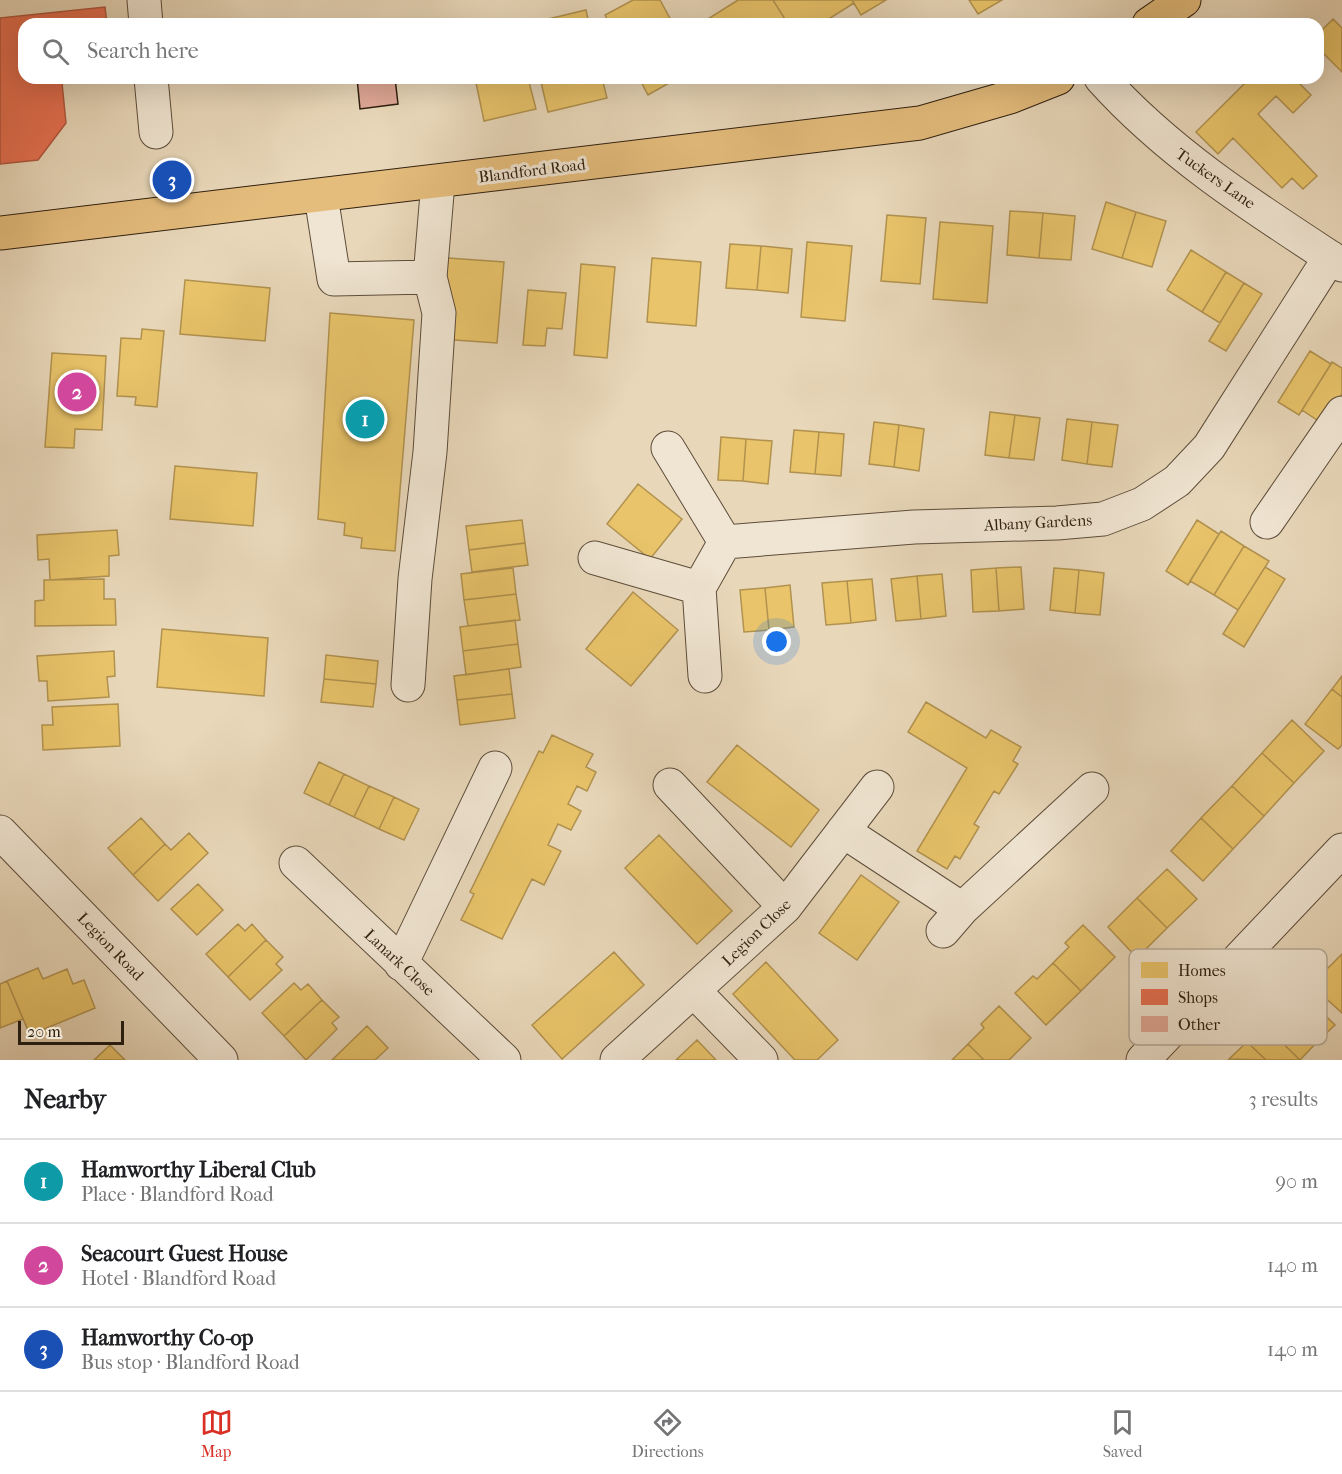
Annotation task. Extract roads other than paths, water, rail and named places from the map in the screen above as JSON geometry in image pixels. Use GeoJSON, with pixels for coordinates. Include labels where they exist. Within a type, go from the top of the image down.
{"type":"FeatureCollection","features":[{"type":"Feature","properties":{"kind":"main road"},"geometry":{"type":"LineString","coordinates":[[1158,18],[1184,0]]}},
{"type":"Feature","properties":{"kind":"main road","name":"Blandford Road"},"geometry":{"type":"LineString","coordinates":[[0,233],[920,123],[1010,97],[1043,84]]}},
{"type":"Feature","properties":{"kind":"street"},"geometry":{"type":"LineString","coordinates":[[144,0],[146,18]]}},
{"type":"Feature","properties":{"kind":"street"},"geometry":{"type":"LineString","coordinates":[[152,84],[156,132]]}},
{"type":"Feature","properties":{"kind":"street","name":"Tuckers Lane"},"geometry":{"type":"LineString","coordinates":[[1106,84],[1133,114],[1182,157],[1336,261]]}},
{"type":"Feature","properties":{"kind":"street"},"geometry":{"type":"LineString","coordinates":[[408,685],[415,579],[430,452],[439,313],[430,277],[438,182]]}},
{"type":"Feature","properties":{"kind":"street"},"geometry":{"type":"LineString","coordinates":[[321,196],[334,279],[430,277]]}},
{"type":"Feature","properties":{"kind":"street","name":"Albany Gardens"},"geometry":{"type":"LineString","coordinates":[[725,542],[914,527],[1103,519],[1142,504],[1177,481],[1209,447],[1336,261]]}},
{"type":"Feature","properties":{"kind":"street"},"geometry":{"type":"LineString","coordinates":[[1267,522],[1342,413]]}},
{"type":"Feature","properties":{"kind":"street"},"geometry":{"type":"LineString","coordinates":[[668,448],[725,542],[699,588],[705,676]]}},
{"type":"Feature","properties":{"kind":"street"},"geometry":{"type":"LineString","coordinates":[[595,558],[699,588]]}},
{"type":"Feature","properties":{"kind":"street"},"geometry":{"type":"LineString","coordinates":[[401,964],[495,768]]}},
{"type":"Feature","properties":{"kind":"street"},"geometry":{"type":"LineString","coordinates":[[670,785],[785,907]]}},
{"type":"Feature","properties":{"kind":"street","name":"Legion Close"},"geometry":{"type":"LineString","coordinates":[[617,1060],[785,907],[877,787]]}},
{"type":"Feature","properties":{"kind":"street"},"geometry":{"type":"LineString","coordinates":[[843,831],[952,920],[1092,789]]}},
{"type":"Feature","properties":{"kind":"street","name":"Legion Road"},"geometry":{"type":"LineString","coordinates":[[0,832],[221,1060]]}},
{"type":"Feature","properties":{"kind":"street"},"geometry":{"type":"LineString","coordinates":[[1248,949],[1342,850]]}},
{"type":"Feature","properties":{"kind":"street","name":"Lanark Close"},"geometry":{"type":"LineString","coordinates":[[297,863],[504,1060]]}},
{"type":"Feature","properties":{"kind":"street"},"geometry":{"type":"LineString","coordinates":[[694,991],[761,1060]]}},
{"type":"Feature","properties":{"kind":"street"},"geometry":{"type":"LineString","coordinates":[[1143,1060],[1157,1045]]}},
{"type":"Feature","properties":{"kind":"place","name":"Hamworthy Co-op"},"geometry":{"type":"Point","coordinates":[172,180]}},
{"type":"Feature","properties":{"kind":"place","name":"Seacourt Guest House"},"geometry":{"type":"Point","coordinates":[77,392]}},
{"type":"Feature","properties":{"kind":"place","name":"Hamworthy Liberal Club"},"geometry":{"type":"Point","coordinates":[365,419]}}]}
